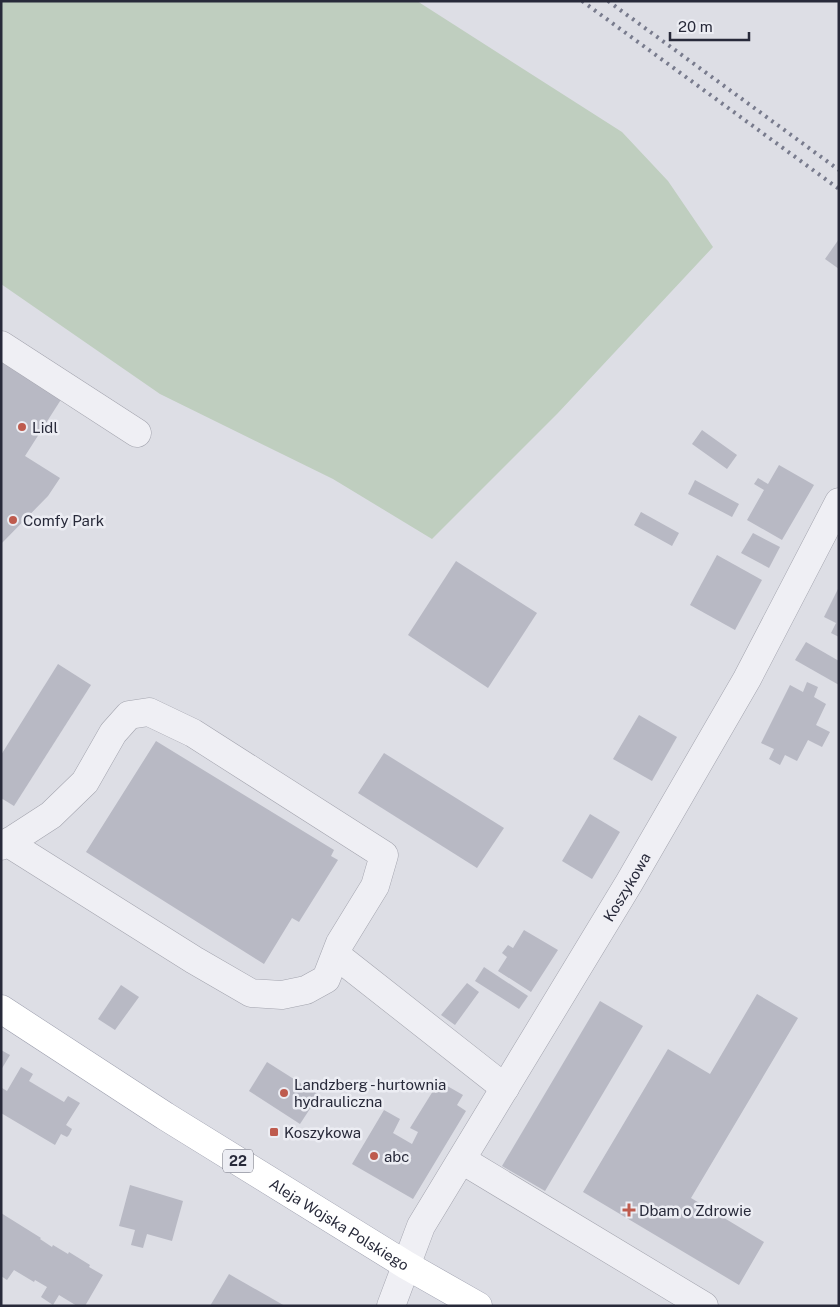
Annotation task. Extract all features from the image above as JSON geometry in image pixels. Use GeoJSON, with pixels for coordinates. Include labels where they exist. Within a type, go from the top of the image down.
{"type":"FeatureCollection","features":[{"type":"Feature","properties":{"kind":"main road","name":"Aleja Wojska Polskiego"},"geometry":{"type":"LineString","coordinates":[[1,1009],[165,1116],[406,1265],[478,1306]]}},
{"type":"Feature","properties":{"kind":"street"},"geometry":{"type":"LineString","coordinates":[[1,345],[137,433]]}},
{"type":"Feature","properties":{"kind":"street","name":"Koszykowa"},"geometry":{"type":"LineString","coordinates":[[391,1306],[421,1226],[629,883],[747,679],[839,502]]}},
{"type":"Feature","properties":{"kind":"street"},"geometry":{"type":"LineString","coordinates":[[149,712],[192,733],[384,855],[374,886],[340,944],[326,979],[306,990],[282,995],[251,993],[5,844],[51,815],[85,782],[113,733],[129,715],[149,712]]}},
{"type":"Feature","properties":{"kind":"street"},"geometry":{"type":"LineString","coordinates":[[336,954],[506,1088]]}},
{"type":"Feature","properties":{"kind":"street"},"geometry":{"type":"LineString","coordinates":[[462,1160],[704,1306]]}},
{"type":"Feature","properties":{"kind":"green space"},"geometry":{"type":"Polygon","coordinates":[[[1,1],[417,1],[622,132],[668,181],[713,247],[558,413],[432,539],[333,479],[160,394],[1,284],[1,1]]]}},
{"type":"Feature","properties":{"kind":"building"},"geometry":{"type":"Polygon","coordinates":[[[839,239],[839,269],[825,259],[839,239]]]}},
{"type":"Feature","properties":{"kind":"building","name":"Lidl"},"geometry":{"type":"Polygon","coordinates":[[[1,359],[62,398],[25,456],[60,478],[48,496],[1,544],[1,359]]]}},
{"type":"Feature","properties":{"kind":"building"},"geometry":{"type":"Polygon","coordinates":[[[702,430],[737,455],[727,469],[692,444],[702,430]]]}},
{"type":"Feature","properties":{"kind":"building"},"geometry":{"type":"Polygon","coordinates":[[[779,465],[814,485],[782,540],[747,520],[764,490],[754,484],[758,478],[768,484],[779,465]]]}},
{"type":"Feature","properties":{"kind":"building"},"geometry":{"type":"Polygon","coordinates":[[[695,480],[739,504],[732,517],[688,494],[695,480]]]}},
{"type":"Feature","properties":{"kind":"building"},"geometry":{"type":"Polygon","coordinates":[[[641,512],[679,533],[672,546],[634,525],[641,512]]]}},
{"type":"Feature","properties":{"kind":"building"},"geometry":{"type":"Polygon","coordinates":[[[753,533],[780,547],[769,568],[741,553],[753,533]]]}},
{"type":"Feature","properties":{"kind":"building"},"geometry":{"type":"Polygon","coordinates":[[[717,555],[762,580],[735,630],[690,605],[717,555]]]}},
{"type":"Feature","properties":{"kind":"building"},"geometry":{"type":"Polygon","coordinates":[[[456,561],[537,613],[488,688],[408,635],[456,561]]]}},
{"type":"Feature","properties":{"kind":"building"},"geometry":{"type":"Polygon","coordinates":[[[839,587],[839,637],[831,633],[836,623],[824,617],[839,587]]]}},
{"type":"Feature","properties":{"kind":"building"},"geometry":{"type":"Polygon","coordinates":[[[806,642],[839,661],[839,685],[795,660],[806,642]]]}},
{"type":"Feature","properties":{"kind":"building"},"geometry":{"type":"Polygon","coordinates":[[[58,664],[91,685],[14,806],[1,798],[1,755],[58,664]]]}},
{"type":"Feature","properties":{"kind":"building"},"geometry":{"type":"Polygon","coordinates":[[[807,682],[818,687],[814,697],[826,704],[816,725],[830,732],[822,747],[808,740],[797,761],[785,755],[780,765],[769,759],[774,749],[761,743],[790,685],[803,692],[807,682]]]}},
{"type":"Feature","properties":{"kind":"building"},"geometry":{"type":"Polygon","coordinates":[[[639,715],[677,737],[652,781],[613,759],[639,715]]]}},
{"type":"Feature","properties":{"kind":"building"},"geometry":{"type":"Polygon","coordinates":[[[156,741],[334,850],[331,856],[338,860],[299,922],[292,918],[264,964],[86,852],[156,741]]]}},
{"type":"Feature","properties":{"kind":"building"},"geometry":{"type":"Polygon","coordinates":[[[384,753],[504,828],[477,868],[358,793],[384,753]]]}},
{"type":"Feature","properties":{"kind":"building"},"geometry":{"type":"Polygon","coordinates":[[[590,814],[620,832],[592,879],[562,861],[590,814]]]}},
{"type":"Feature","properties":{"kind":"building"},"geometry":{"type":"Polygon","coordinates":[[[524,930],[558,950],[531,992],[498,971],[507,957],[502,953],[508,945],[513,948],[524,930]]]}},
{"type":"Feature","properties":{"kind":"building"},"geometry":{"type":"Polygon","coordinates":[[[484,967],[528,996],[519,1009],[475,981],[484,967]]]}},
{"type":"Feature","properties":{"kind":"building"},"geometry":{"type":"Polygon","coordinates":[[[467,983],[479,992],[455,1025],[441,1015],[467,983]]]}},
{"type":"Feature","properties":{"kind":"building"},"geometry":{"type":"Polygon","coordinates":[[[121,985],[139,997],[115,1030],[98,1019],[121,985]]]}},
{"type":"Feature","properties":{"kind":"building"},"geometry":{"type":"Polygon","coordinates":[[[757,994],[798,1018],[691,1198],[764,1242],[739,1285],[583,1192],[668,1049],[710,1074],[757,994]]]}},
{"type":"Feature","properties":{"kind":"building"},"geometry":{"type":"Polygon","coordinates":[[[600,1001],[643,1026],[545,1191],[502,1166],[600,1001]]]}},
{"type":"Feature","properties":{"kind":"building"},"geometry":{"type":"Polygon","coordinates":[[[1,1050],[10,1055],[1,1070],[1,1050]]]}},
{"type":"Feature","properties":{"kind":"building","name":"Landzberg - hurtownia hydrauliczna"},"geometry":{"type":"Polygon","coordinates":[[[267,1062],[319,1095],[300,1124],[249,1091],[267,1062]]]}},
{"type":"Feature","properties":{"kind":"building"},"geometry":{"type":"Polygon","coordinates":[[[21,1067],[33,1074],[29,1081],[64,1102],[68,1096],[80,1103],[66,1125],[72,1129],[69,1135],[67,1137],[61,1134],[55,1145],[1,1113],[1,1090],[2,1088],[7,1091],[21,1067]]]}},
{"type":"Feature","properties":{"kind":"building"},"geometry":{"type":"Polygon","coordinates":[[[442,1083],[463,1095],[457,1105],[466,1111],[413,1199],[352,1164],[384,1110],[400,1119],[393,1133],[412,1144],[418,1132],[410,1128],[433,1091],[436,1093],[442,1083]]]}},
{"type":"Feature","properties":{"kind":"building"},"geometry":{"type":"Polygon","coordinates":[[[130,1185],[183,1201],[172,1241],[147,1234],[143,1248],[131,1245],[135,1230],[119,1226],[130,1185]]]}},
{"type":"Feature","properties":{"kind":"building"},"geometry":{"type":"Polygon","coordinates":[[[1,1213],[52,1247],[53,1245],[68,1254],[69,1252],[103,1275],[85,1306],[77,1306],[59,1295],[53,1305],[41,1297],[47,1287],[35,1280],[34,1282],[14,1270],[7,1280],[1,1276],[1,1213]]]}},
{"type":"Feature","properties":{"kind":"building"},"geometry":{"type":"Polygon","coordinates":[[[229,1274],[285,1306],[210,1306],[229,1274]]]}},
{"type":"Feature","properties":{"kind":"railway"},"geometry":{"type":"LineString","coordinates":[[582,1],[839,189]]}},
{"type":"Feature","properties":{"kind":"railway"},"geometry":{"type":"LineString","coordinates":[[608,1],[839,170]]}},
{"type":"Feature","properties":{"kind":"place","name":"Lidl"},"geometry":{"type":"Point","coordinates":[22,427]}},
{"type":"Feature","properties":{"kind":"place","name":"Comfy Park"},"geometry":{"type":"Point","coordinates":[13,520]}},
{"type":"Feature","properties":{"kind":"place","name":"Landzberg - hurtownia hydrauliczna"},"geometry":{"type":"Point","coordinates":[284,1093]}},
{"type":"Feature","properties":{"kind":"place","name":"Koszykowa"},"geometry":{"type":"Point","coordinates":[274,1132]}},
{"type":"Feature","properties":{"kind":"place","name":"abc"},"geometry":{"type":"Point","coordinates":[374,1156]}},
{"type":"Feature","properties":{"kind":"place","name":"Dbam o Zdrowie"},"geometry":{"type":"Point","coordinates":[629,1210]}}]}
